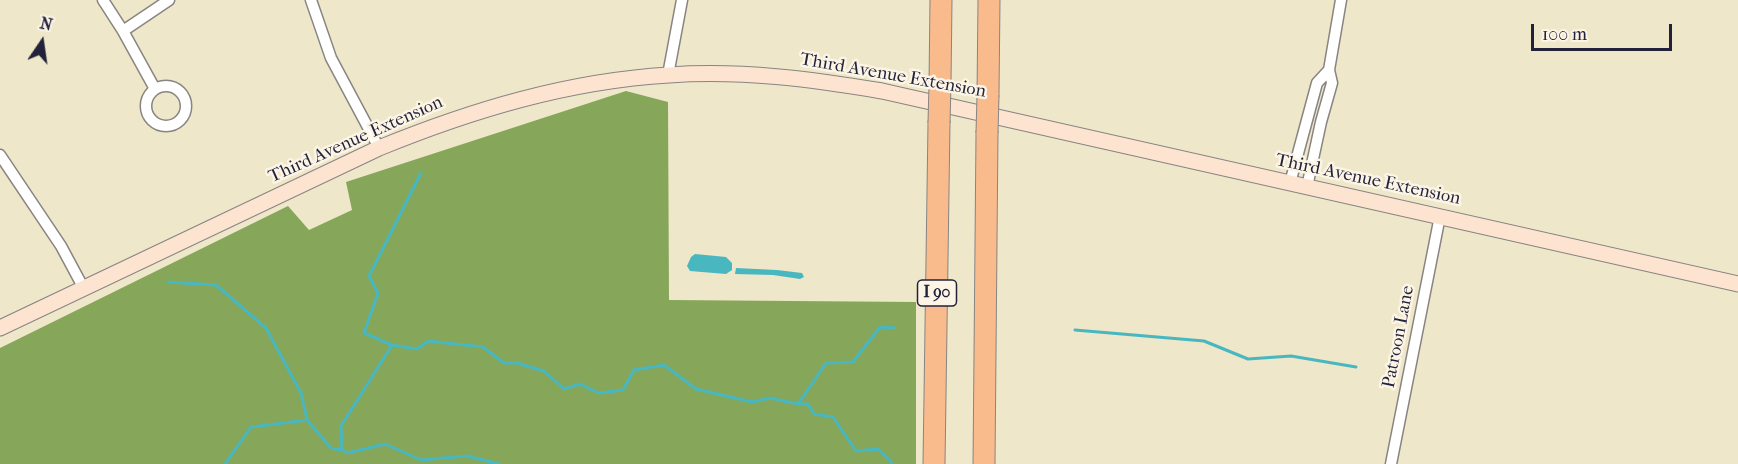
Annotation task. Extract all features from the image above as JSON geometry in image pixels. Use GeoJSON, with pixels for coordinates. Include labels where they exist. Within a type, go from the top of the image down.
{"type":"FeatureCollection","features":[{"type":"Feature","properties":{"kind":"highway","name":"I 90"},"geometry":{"type":"LineString","coordinates":[[934,464],[941,0]]}},
{"type":"Feature","properties":{"kind":"highway"},"geometry":{"type":"LineString","coordinates":[[984,464],[988,0]]}},
{"type":"Feature","properties":{"kind":"street"},"geometry":{"type":"LineString","coordinates":[[103,0],[155,89]]}},
{"type":"Feature","properties":{"kind":"street"},"geometry":{"type":"LineString","coordinates":[[123,31],[169,0]]}},
{"type":"Feature","properties":{"kind":"street"},"geometry":{"type":"LineString","coordinates":[[311,0],[331,58],[378,148]]}},
{"type":"Feature","properties":{"kind":"street"},"geometry":{"type":"LineString","coordinates":[[669,75],[682,0]]}},
{"type":"Feature","properties":{"kind":"street"},"geometry":{"type":"LineString","coordinates":[[1307,187],[1332,83],[1329,70],[1341,0]]}},
{"type":"Feature","properties":{"kind":"street"},"geometry":{"type":"LineString","coordinates":[[1290,183],[1317,82],[1329,70]]}},
{"type":"Feature","properties":{"kind":"street","name":"Third Avenue Extension"},"geometry":{"type":"LineString","coordinates":[[0,328],[378,148],[441,123],[497,105],[586,85],[669,75],[772,75],[815,79],[873,89],[1068,131],[1738,284]]}},
{"type":"Feature","properties":{"kind":"street"},"geometry":{"type":"LineString","coordinates":[[0,155],[61,246],[83,287]]}},
{"type":"Feature","properties":{"kind":"street","name":"Patroon Lane"},"geometry":{"type":"LineString","coordinates":[[1391,464],[1440,216]]}},
{"type":"Feature","properties":{"kind":"green space"},"geometry":{"type":"Polygon","coordinates":[[[626,91],[668,102],[669,300],[916,302],[916,464],[0,464],[0,348],[288,206],[309,230],[352,210],[346,182],[626,91]]]}},
{"type":"Feature","properties":{"kind":"water"},"geometry":{"type":"Polygon","coordinates":[[[695,254],[726,257],[732,263],[732,270],[726,274],[690,271],[687,266],[695,254]]]}},
{"type":"Feature","properties":{"kind":"water"},"geometry":{"type":"Polygon","coordinates":[[[736,268],[802,273],[804,277],[800,279],[773,275],[735,274],[736,268]]]}},
{"type":"Feature","properties":{"kind":"waterway"},"geometry":{"type":"LineString","coordinates":[[392,345],[364,333],[378,293],[369,276],[421,173]]}},
{"type":"Feature","properties":{"kind":"waterway"},"geometry":{"type":"LineString","coordinates":[[168,282],[216,285],[266,328],[301,393],[307,419]]}},
{"type":"Feature","properties":{"kind":"waterway"},"geometry":{"type":"LineString","coordinates":[[225,464],[251,427],[307,420],[331,448],[342,450],[341,426],[392,345],[417,349],[428,341],[483,347],[504,363],[517,363],[544,371],[564,389],[580,384],[599,393],[623,390],[634,370],[664,365],[696,389],[752,402],[770,398],[798,404],[826,363],[853,362],[880,327],[895,328]]}},
{"type":"Feature","properties":{"kind":"waterway"},"geometry":{"type":"LineString","coordinates":[[1075,330],[1204,341],[1248,359],[1291,356],[1356,367]]}},
{"type":"Feature","properties":{"kind":"waterway"},"geometry":{"type":"LineString","coordinates":[[799,404],[808,404],[814,414],[833,417],[856,451],[878,449],[891,461],[891,464]]}},
{"type":"Feature","properties":{"kind":"waterway"},"geometry":{"type":"LineString","coordinates":[[342,450],[348,453],[385,444],[421,460],[467,456],[499,464]]}}]}
